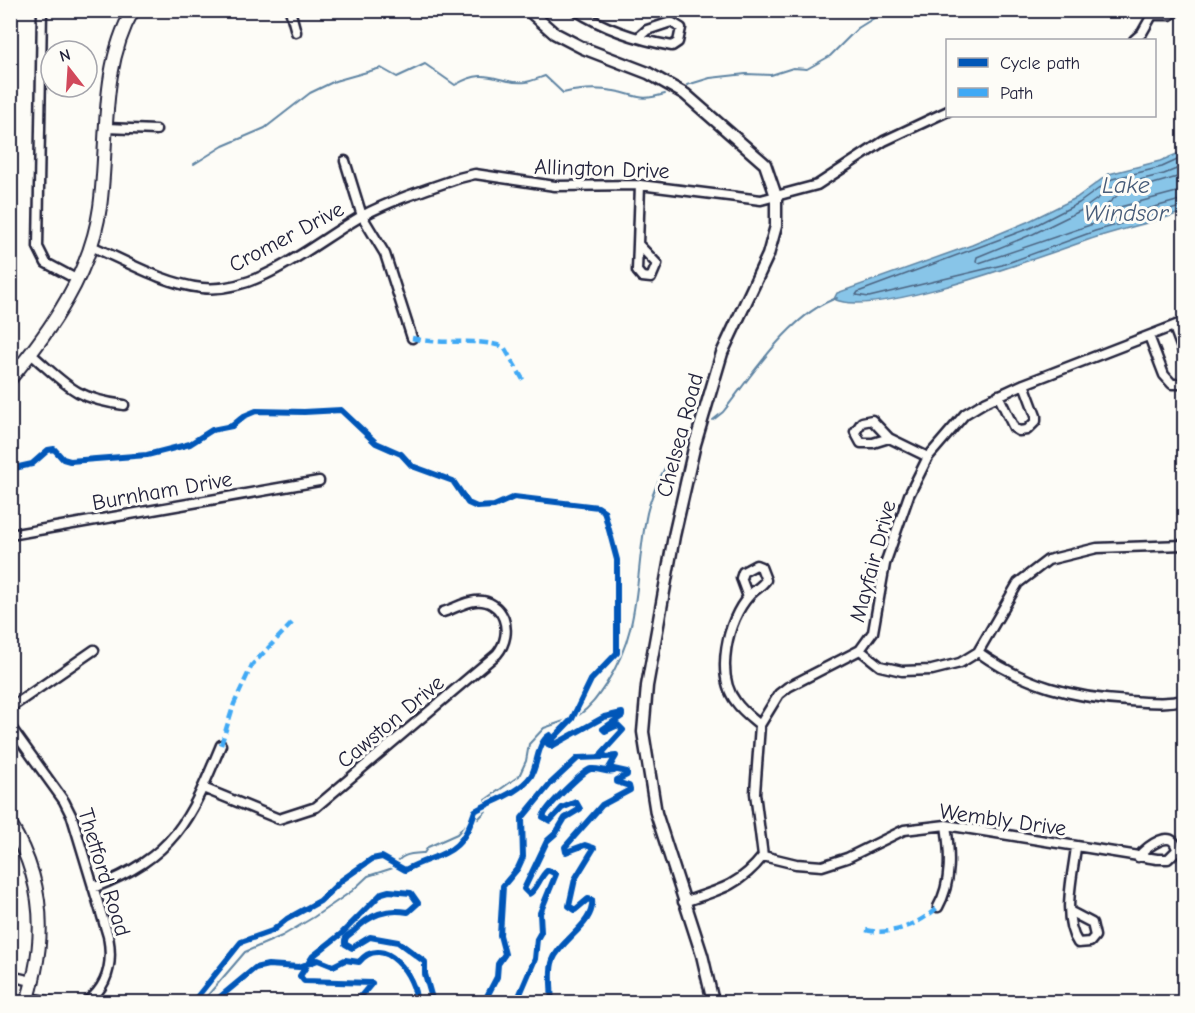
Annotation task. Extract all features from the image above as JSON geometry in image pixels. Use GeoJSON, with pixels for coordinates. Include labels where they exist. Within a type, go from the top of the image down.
{"type":"FeatureCollection","features":[{"type":"Feature","properties":{"kind":"main road"},"geometry":{"type":"LineString","coordinates":[[10,378],[31,354],[61,311],[91,246],[100,208],[106,128],[115,59],[123,30],[133,10]]}},
{"type":"Feature","properties":{"kind":"main road"},"geometry":{"type":"LineString","coordinates":[[10,824],[28,861],[39,899],[40,945],[27,1000]]}},
{"type":"Feature","properties":{"kind":"street"},"geometry":{"type":"LineString","coordinates":[[42,10],[38,247],[46,263],[76,279]]}},
{"type":"Feature","properties":{"kind":"street"},"geometry":{"type":"LineString","coordinates":[[290,10],[296,32]]}},
{"type":"Feature","properties":{"kind":"street","name":"Chelsea Road"},"geometry":{"type":"LineString","coordinates":[[528,10],[554,33],[583,48],[648,73],[685,94],[765,164],[776,196],[776,226],[768,255],[722,353],[695,444],[647,686],[643,732],[649,782],[683,902],[702,955],[713,1002]]}},
{"type":"Feature","properties":{"kind":"street"},"geometry":{"type":"LineString","coordinates":[[575,10],[615,30],[639,37],[672,46],[678,42],[681,28],[671,22],[647,30],[639,37]]}},
{"type":"Feature","properties":{"kind":"street"},"geometry":{"type":"LineString","coordinates":[[1135,39],[1155,13],[1170,15],[1177,10]]}},
{"type":"Feature","properties":{"kind":"street","name":"Allington Drive"},"geometry":{"type":"LineString","coordinates":[[362,216],[437,185],[475,174],[541,186],[640,185],[761,200],[817,185],[884,141],[946,112]]}},
{"type":"Feature","properties":{"kind":"street"},"geometry":{"type":"LineString","coordinates":[[106,128],[156,130]]}},
{"type":"Feature","properties":{"kind":"street"},"geometry":{"type":"LineString","coordinates":[[345,161],[362,216],[385,254],[412,338]]}},
{"type":"Feature","properties":{"kind":"street"},"geometry":{"type":"LineString","coordinates":[[638,244],[640,185]]}},
{"type":"Feature","properties":{"kind":"street","name":"Cromer Drive"},"geometry":{"type":"LineString","coordinates":[[91,246],[173,282],[201,288],[231,287],[279,266],[362,216]]}},
{"type":"Feature","properties":{"kind":"street","name":"Mayfair Drive"},"geometry":{"type":"LineString","coordinates":[[763,856],[755,793],[760,725],[779,694],[788,687],[860,650],[873,632],[885,564],[909,495],[928,457],[965,414],[998,395],[1185,322]]}},
{"type":"Feature","properties":{"kind":"street"},"geometry":{"type":"LineString","coordinates":[[1174,327],[1185,354]]}},
{"type":"Feature","properties":{"kind":"street"},"geometry":{"type":"LineString","coordinates":[[1149,336],[1164,375],[1172,384],[1185,384]]}},
{"type":"Feature","properties":{"kind":"street"},"geometry":{"type":"LineString","coordinates":[[31,354],[75,393],[95,401],[124,405]]}},
{"type":"Feature","properties":{"kind":"street"},"geometry":{"type":"LineString","coordinates":[[998,395],[1014,428],[1019,431],[1027,430],[1036,421],[1036,416],[1024,384]]}},
{"type":"Feature","properties":{"kind":"street"},"geometry":{"type":"LineString","coordinates":[[889,438],[928,457]]}},
{"type":"Feature","properties":{"kind":"street","name":"Burnham Drive"},"geometry":{"type":"LineString","coordinates":[[10,535],[319,481]]}},
{"type":"Feature","properties":{"kind":"street"},"geometry":{"type":"LineString","coordinates":[[860,650],[880,666],[902,671],[932,669],[960,663],[978,652],[1018,583],[1048,560],[1097,548],[1185,544]]}},
{"type":"Feature","properties":{"kind":"street"},"geometry":{"type":"LineString","coordinates":[[748,597],[730,631],[725,668],[730,691],[736,702],[760,725]]}},
{"type":"Feature","properties":{"kind":"street","name":"Cawston Drive"},"geometry":{"type":"LineString","coordinates":[[203,788],[279,819],[316,807],[506,644],[507,633],[502,614],[490,603],[475,601],[443,612]]}},
{"type":"Feature","properties":{"kind":"street"},"geometry":{"type":"LineString","coordinates":[[10,708],[94,650]]}},
{"type":"Feature","properties":{"kind":"street"},"geometry":{"type":"LineString","coordinates":[[978,652],[998,666],[1036,685],[1068,694],[1102,700],[1157,703],[1185,700]]}},
{"type":"Feature","properties":{"kind":"street","name":"Thetford Road"},"geometry":{"type":"LineString","coordinates":[[10,726],[64,801],[93,888],[111,952],[103,985],[97,995],[87,1002]]}},
{"type":"Feature","properties":{"kind":"street"},"geometry":{"type":"LineString","coordinates":[[93,888],[121,877],[171,842],[203,788],[221,745]]}},
{"type":"Feature","properties":{"kind":"street"},"geometry":{"type":"LineString","coordinates":[[938,907],[945,894],[948,876],[950,850],[946,825]]}},
{"type":"Feature","properties":{"kind":"street","name":"Wembly Drive"},"geometry":{"type":"LineString","coordinates":[[763,856],[796,864],[822,866],[847,858],[878,840],[904,830],[946,825],[1138,857]]}},
{"type":"Feature","properties":{"kind":"street"},"geometry":{"type":"LineString","coordinates":[[1071,912],[1076,847]]}},
{"type":"Feature","properties":{"kind":"street"},"geometry":{"type":"LineString","coordinates":[[683,902],[736,883],[749,873],[763,856]]}},
{"type":"Feature","properties":{"kind":"street"},"geometry":{"type":"LineString","coordinates":[[10,976],[33,981]]}},
{"type":"Feature","properties":{"kind":"street"},"geometry":{"type":"LineString","coordinates":[[27,1000],[51,1002]]}},
{"type":"Feature","properties":{"kind":"water","name":"Lake Windsor"},"geometry":{"type":"Polygon","coordinates":[[[1184,151],[1184,212],[1097,237],[963,282],[922,293],[855,303],[834,299],[837,293],[972,245],[1027,222],[1076,198],[1109,174],[1160,161],[1184,151]]]}},
{"type":"Feature","properties":{"kind":"waterway"},"geometry":{"type":"LineString","coordinates":[[687,85],[710,78],[746,74],[771,75],[793,68],[807,69],[830,56],[858,28],[887,10]]}},
{"type":"Feature","properties":{"kind":"waterway"},"geometry":{"type":"LineString","coordinates":[[194,164],[223,146],[265,128],[310,93],[335,81],[381,68],[397,77],[425,64],[455,85],[467,79],[485,76],[515,82],[528,82],[545,76],[563,93],[595,89],[643,98],[665,94]]}},
{"type":"Feature","properties":{"kind":"waterway"},"geometry":{"type":"LineString","coordinates":[[713,420],[723,412],[788,331],[820,306],[837,298]]}},
{"type":"Feature","properties":{"kind":"waterway"},"geometry":{"type":"LineString","coordinates":[[579,715],[591,705],[606,684],[618,663],[626,642],[636,601],[643,536],[650,502],[684,434]]}},
{"type":"Feature","properties":{"kind":"waterway"},"geometry":{"type":"LineString","coordinates":[[202,1002],[245,952],[282,936],[314,917],[352,891],[368,876],[393,868],[399,860],[406,856],[424,853],[428,847],[457,834],[469,821],[478,819],[486,811],[485,800],[519,776],[526,761],[529,744],[544,728],[567,720]]}},
{"type":"Feature","properties":{"kind":"marked path"},"geometry":{"type":"LineString","coordinates":[[412,338],[481,342],[504,347],[525,383]]}},
{"type":"Feature","properties":{"kind":"marked path"},"geometry":{"type":"LineString","coordinates":[[10,441],[10,457]]}},
{"type":"Feature","properties":{"kind":"marked path"},"geometry":{"type":"LineString","coordinates":[[221,745],[234,704],[252,665],[293,622]]}},
{"type":"Feature","properties":{"kind":"marked path"},"geometry":{"type":"LineString","coordinates":[[866,930],[885,931],[904,928],[922,919],[938,907]]}},
{"type":"Feature","properties":{"kind":"cycle path"},"geometry":{"type":"LineString","coordinates":[[10,469],[32,464],[48,450],[54,449],[63,459],[70,461],[147,455],[190,444],[212,430],[232,426],[244,416],[256,411],[341,410],[376,443],[401,454],[412,466],[453,481],[468,503],[477,507],[494,506],[514,497],[598,507],[604,511],[617,560],[617,653],[591,680],[572,719],[548,744],[552,746],[604,717],[622,713],[622,716],[603,729],[605,731],[618,725],[623,730],[602,753],[606,757],[616,756],[609,768],[627,772],[627,775],[617,782],[629,786],[630,790],[602,805],[565,847],[566,852],[585,845],[594,848],[575,879],[569,906],[575,910],[588,899],[592,900],[592,909],[583,924],[557,952],[553,960],[551,1002]]}},
{"type":"Feature","properties":{"kind":"cycle path"},"geometry":{"type":"LineString","coordinates":[[193,1002],[241,942],[272,931],[287,919],[320,901],[342,880],[372,859],[382,857],[405,870],[449,851],[463,838],[475,811],[526,782],[531,776],[540,748],[550,735]]}},
{"type":"Feature","properties":{"kind":"cycle path"},"geometry":{"type":"LineString","coordinates":[[484,1002],[497,977],[498,964],[505,954],[500,935],[503,886],[518,868],[523,857],[522,818],[550,784],[578,758],[606,757]]}},
{"type":"Feature","properties":{"kind":"cycle path"},"geometry":{"type":"LineString","coordinates":[[520,1002],[520,994],[535,959],[537,939],[541,932],[540,913],[556,874],[548,870],[532,892],[529,894],[524,889],[547,841],[556,833],[565,818],[580,809],[576,802],[562,808],[550,821],[543,817],[545,812],[573,782],[587,771],[591,769],[614,771]]}},
{"type":"Feature","properties":{"kind":"cycle path"},"geometry":{"type":"LineString","coordinates":[[359,1002],[357,1001],[372,983],[304,981],[300,976],[313,956],[341,934],[382,893],[389,891],[411,893],[418,903],[408,912],[386,912],[367,920],[345,939],[345,944],[352,948],[370,937],[398,942],[425,962],[425,974],[433,1002]]}},
{"type":"Feature","properties":{"kind":"cycle path"},"geometry":{"type":"LineString","coordinates":[[214,1002],[255,968],[268,965],[299,967],[318,960],[333,966],[345,960],[359,962],[369,954],[379,952],[397,961],[405,970],[415,992],[416,1002]]}}]}
